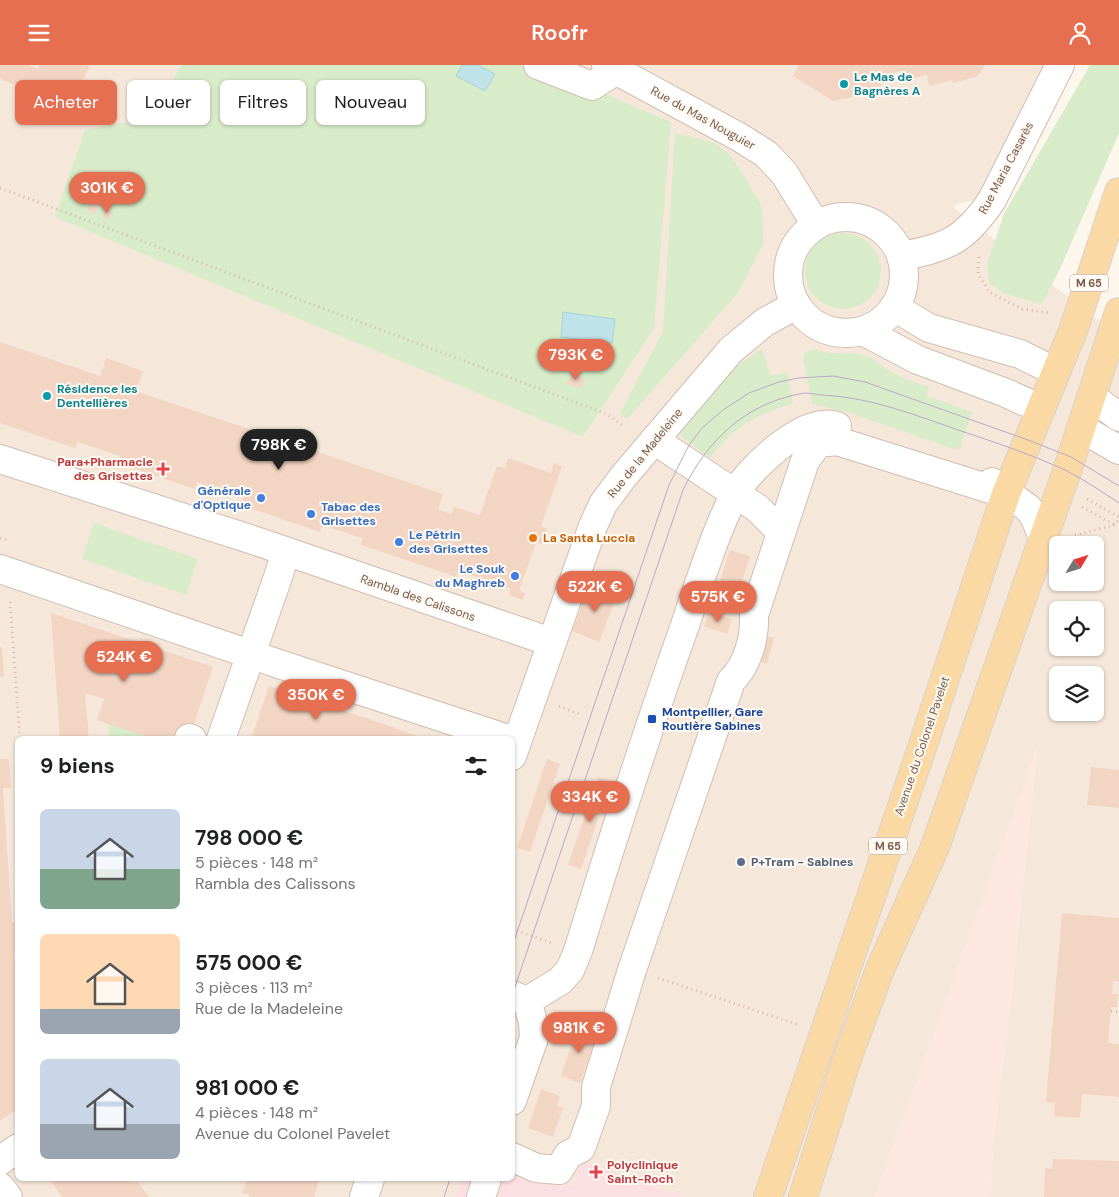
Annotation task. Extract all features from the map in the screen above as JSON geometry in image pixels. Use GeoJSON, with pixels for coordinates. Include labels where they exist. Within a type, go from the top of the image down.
{"type":"FeatureCollection","features":[{"type":"Feature","properties":{"kind":"main road","name":"Avenue du Colonel Pavelet"},"geometry":{"type":"LineString","coordinates":[[768,1197],[937,705],[1006,494],[1073,331],[1119,192]]}},
{"type":"Feature","properties":{"kind":"main road"},"geometry":{"type":"LineString","coordinates":[[1056,536],[1081,428],[1119,312]]}},
{"type":"Feature","properties":{"kind":"main road"},"geometry":{"type":"LineString","coordinates":[[1056,372],[1092,397]]}},
{"type":"Feature","properties":{"kind":"main road"},"geometry":{"type":"LineString","coordinates":[[1041,409],[1081,428]]}},
{"type":"Feature","properties":{"kind":"main road"},"geometry":{"type":"LineString","coordinates":[[803,1197],[847,1059],[881,967],[935,847],[1049,555]]}},
{"type":"Feature","properties":{"kind":"street","name":"Rue du Mas Nouguier"},"geometry":{"type":"LineString","coordinates":[[538,65],[592,86],[613,67],[739,137],[766,154],[784,173],[816,225]]}},
{"type":"Feature","properties":{"kind":"street","name":"Rue Maria Casarès"},"geometry":{"type":"LineString","coordinates":[[901,256],[939,248],[963,234],[978,220],[992,200],[1060,65]]}},
{"type":"Feature","properties":{"kind":"street"},"geometry":{"type":"LineString","coordinates":[[849,217],[866,220],[881,228],[893,241],[901,256],[904,282],[901,295],[894,307],[881,321],[863,331],[848,333],[832,332],[818,326],[806,317],[796,305],[789,288],[788,270],[792,252],[802,236],[816,225],[832,218],[849,217]]}},
{"type":"Feature","properties":{"kind":"street","name":"Rue de la Madeleine"},"geometry":{"type":"LineString","coordinates":[[515,739],[592,525],[603,504],[623,477],[731,350],[765,322],[796,305]]}},
{"type":"Feature","properties":{"kind":"street"},"geometry":{"type":"LineString","coordinates":[[894,307],[930,328],[1020,354],[1056,372]]}},
{"type":"Feature","properties":{"kind":"street"},"geometry":{"type":"LineString","coordinates":[[863,331],[918,360],[1006,393],[1041,409]]}},
{"type":"Feature","properties":{"kind":"street"},"geometry":{"type":"LineString","coordinates":[[1092,397],[1119,417]]}},
{"type":"Feature","properties":{"kind":"street"},"geometry":{"type":"LineString","coordinates":[[515,1092],[534,1038],[533,1022],[520,998],[560,981],[570,970],[578,951],[652,719],[716,537],[735,493],[766,457],[806,430],[829,423],[978,471],[1006,494],[1028,508],[1055,536]]}},
{"type":"Feature","properties":{"kind":"street"},"geometry":{"type":"LineString","coordinates":[[1081,428],[1119,450]]}},
{"type":"Feature","properties":{"kind":"street"},"geometry":{"type":"LineString","coordinates":[[654,441],[757,508],[781,532]]}},
{"type":"Feature","properties":{"kind":"street"},"geometry":{"type":"LineString","coordinates":[[515,1158],[536,1168],[559,1170],[570,1152],[581,1148],[585,1139],[596,1106],[596,1087],[632,969],[731,681],[740,673],[747,655],[754,627],[754,615],[805,461],[818,443],[837,441],[1006,494]]}},
{"type":"Feature","properties":{"kind":"street","name":"Rambla des Calissons"},"geometry":{"type":"LineString","coordinates":[[0,459],[286,552],[320,559],[551,642]]}},
{"type":"Feature","properties":{"kind":"street"},"geometry":{"type":"LineString","coordinates":[[223,736],[286,552]]}},
{"type":"Feature","properties":{"kind":"street"},"geometry":{"type":"LineString","coordinates":[[0,569],[490,736]]}},
{"type":"Feature","properties":{"kind":"street"},"geometry":{"type":"LineString","coordinates":[[731,681],[726,668],[740,625],[754,615]]}},
{"type":"Feature","properties":{"kind":"street"},"geometry":{"type":"LineString","coordinates":[[0,1161],[15,1150]]}},
{"type":"Feature","properties":{"kind":"street"},"geometry":{"type":"LineString","coordinates":[[364,1197],[369,1181]]}},
{"type":"Feature","properties":{"kind":"street"},"geometry":{"type":"LineString","coordinates":[[481,1197],[486,1181]]}},
{"type":"Feature","properties":{"kind":"street"},"geometry":{"type":"LineString","coordinates":[[0,1187],[8,1197]]}},
{"type":"Feature","properties":{"kind":"path"},"geometry":{"type":"LineString","coordinates":[[0,188],[607,414],[623,426]]}},
{"type":"Feature","properties":{"kind":"path"},"geometry":{"type":"LineString","coordinates":[[1061,536],[1115,525],[1119,518],[1079,494]]}},
{"type":"Feature","properties":{"kind":"path"},"geometry":{"type":"LineString","coordinates":[[1080,506],[1115,525]]}},
{"type":"Feature","properties":{"kind":"path"},"geometry":{"type":"LineString","coordinates":[[10,599],[20,736]]}},
{"type":"Feature","properties":{"kind":"path"},"geometry":{"type":"LineString","coordinates":[[556,705],[582,715]]}},
{"type":"Feature","properties":{"kind":"path"},"geometry":{"type":"LineString","coordinates":[[1111,1011],[1119,1012]]}},
{"type":"Feature","properties":{"kind":"shaded area"},"geometry":{"type":"Polygon","coordinates":[[[0,65],[1050,65],[988,196],[952,206],[1119,337],[1119,1197],[991,1197],[993,1144],[1009,1018],[1037,749],[875,1197],[684,1197],[582,1160],[574,1186],[515,1166],[515,736],[15,736],[15,1181],[460,1181],[455,1197],[0,1197],[0,65]]]}},
{"type":"Feature","properties":{"kind":"shaded area"},"geometry":{"type":"Polygon","coordinates":[[[1037,747],[1009,1018],[993,1144],[991,1197],[875,1197],[1037,747]]]}},
{"type":"Feature","properties":{"kind":"shaded area","name":"Polyclinique Saint-Roch"},"geometry":{"type":"Polygon","coordinates":[[[581,1160],[684,1197],[455,1197],[460,1181],[515,1181],[515,1166],[574,1186],[581,1160]]]}},
{"type":"Feature","properties":{"kind":"green space"},"geometry":{"type":"Polygon","coordinates":[[[181,65],[537,65],[671,122],[654,328],[583,437],[55,217],[85,130],[127,122],[127,125],[210,125],[210,80],[174,80],[181,65]]]}},
{"type":"Feature","properties":{"kind":"green space"},"geometry":{"type":"Polygon","coordinates":[[[1090,65],[1119,65],[1119,133],[1060,269],[1042,304],[1005,294],[989,283],[987,264],[1004,214],[1090,65]]]}},
{"type":"Feature","properties":{"kind":"green space"},"geometry":{"type":"Polygon","coordinates":[[[675,133],[715,143],[729,154],[762,207],[763,244],[737,294],[627,419],[620,414],[663,331],[675,133]]]}},
{"type":"Feature","properties":{"kind":"green space"},"geometry":{"type":"Polygon","coordinates":[[[843,233],[857,236],[870,244],[878,257],[881,271],[878,285],[870,298],[857,306],[843,309],[829,306],[816,298],[808,285],[805,271],[808,257],[816,244],[829,236],[843,233]]]}},
{"type":"Feature","properties":{"kind":"green space"},"geometry":{"type":"Polygon","coordinates":[[[762,349],[771,376],[787,372],[793,403],[747,423],[729,437],[710,458],[680,435],[679,432],[712,391],[736,367],[762,349]]]}},
{"type":"Feature","properties":{"kind":"green space"},"geometry":{"type":"Polygon","coordinates":[[[814,349],[868,356],[895,374],[929,387],[927,396],[972,412],[960,448],[957,450],[847,412],[812,404],[803,357],[807,351],[814,349]]]}},
{"type":"Feature","properties":{"kind":"green space"},"geometry":{"type":"Polygon","coordinates":[[[94,523],[198,559],[186,595],[82,559],[94,523]]]}},
{"type":"Feature","properties":{"kind":"green space"},"geometry":{"type":"Polygon","coordinates":[[[109,723],[146,736],[110,736],[109,723]]]}},
{"type":"Feature","properties":{"kind":"water"},"geometry":{"type":"Polygon","coordinates":[[[462,65],[478,65],[495,74],[485,91],[456,76],[462,65]]]}},
{"type":"Feature","properties":{"kind":"water"},"geometry":{"type":"Polygon","coordinates":[[[563,312],[615,319],[612,343],[561,337],[563,312]]]}},
{"type":"Feature","properties":{"kind":"building"},"geometry":{"type":"Polygon","coordinates":[[[0,65],[28,65],[37,69],[39,65],[90,65],[83,80],[15,80],[15,84],[0,79],[0,65]]]}},
{"type":"Feature","properties":{"kind":"building","name":"Le Mas de Bagnères A"},"geometry":{"type":"Polygon","coordinates":[[[799,65],[985,65],[978,76],[953,83],[952,80],[929,86],[927,75],[903,80],[901,71],[879,76],[881,87],[859,93],[859,96],[833,101],[793,76],[799,65]]]}},
{"type":"Feature","properties":{"kind":"building"},"geometry":{"type":"Polygon","coordinates":[[[90,173],[113,184],[102,208],[99,206],[95,214],[88,211],[92,203],[77,197],[90,173]]]}},
{"type":"Feature","properties":{"kind":"building"},"geometry":{"type":"Polygon","coordinates":[[[106,209],[112,212],[109,219],[103,217],[106,209]]]}},
{"type":"Feature","properties":{"kind":"building"},"geometry":{"type":"Polygon","coordinates":[[[0,342],[100,376],[106,358],[143,371],[136,391],[443,494],[438,510],[451,514],[454,507],[480,515],[497,466],[505,468],[508,458],[551,473],[554,463],[562,466],[541,526],[547,529],[545,536],[542,544],[536,542],[519,591],[525,593],[523,600],[509,595],[511,589],[489,581],[486,588],[474,584],[477,577],[458,571],[456,577],[361,545],[362,538],[322,525],[320,532],[241,505],[243,498],[197,482],[195,489],[117,463],[120,456],[78,442],[75,448],[0,423],[0,342]]]}},
{"type":"Feature","properties":{"kind":"building"},"geometry":{"type":"Polygon","coordinates":[[[571,374],[585,379],[581,388],[567,384],[571,374]]]}},
{"type":"Feature","properties":{"kind":"building"},"geometry":{"type":"Polygon","coordinates":[[[730,550],[750,556],[732,612],[712,605],[730,550]]]}},
{"type":"Feature","properties":{"kind":"building"},"geometry":{"type":"Polygon","coordinates":[[[590,585],[617,595],[599,642],[572,631],[590,585]]]}},
{"type":"Feature","properties":{"kind":"building"},"geometry":{"type":"Polygon","coordinates":[[[709,611],[732,619],[727,634],[704,626],[709,611]]]}},
{"type":"Feature","properties":{"kind":"building"},"geometry":{"type":"Polygon","coordinates":[[[51,613],[213,667],[190,736],[145,736],[97,720],[104,699],[85,693],[89,736],[60,736],[51,613]]]}},
{"type":"Feature","properties":{"kind":"building"},"geometry":{"type":"Polygon","coordinates":[[[761,634],[774,638],[767,664],[752,658],[761,634]]]}},
{"type":"Feature","properties":{"kind":"building"},"geometry":{"type":"Polygon","coordinates":[[[0,647],[2,647],[4,676],[0,677],[0,647]]]}},
{"type":"Feature","properties":{"kind":"building"},"geometry":{"type":"Polygon","coordinates":[[[269,686],[417,736],[252,736],[269,686]]]}},
{"type":"Feature","properties":{"kind":"building"},"geometry":{"type":"Polygon","coordinates":[[[0,759],[9,759],[11,788],[3,788],[12,922],[15,922],[15,1110],[0,1121],[0,759]]]}},
{"type":"Feature","properties":{"kind":"building"},"geometry":{"type":"Polygon","coordinates":[[[547,759],[560,764],[530,852],[517,848],[547,759]]]}},
{"type":"Feature","properties":{"kind":"building"},"geometry":{"type":"Polygon","coordinates":[[[1091,767],[1119,770],[1119,808],[1087,805],[1091,767]]]}},
{"type":"Feature","properties":{"kind":"building"},"geometry":{"type":"Polygon","coordinates":[[[598,777],[611,781],[581,869],[568,865],[598,777]]]}},
{"type":"Feature","properties":{"kind":"building"},"geometry":{"type":"Polygon","coordinates":[[[1062,913],[1119,918],[1119,982],[1113,981],[1112,994],[1118,994],[1117,1007],[1111,1007],[1108,1043],[1119,1044],[1119,1097],[1082,1094],[1080,1118],[1054,1116],[1055,1103],[1046,1102],[1062,913]]]}},
{"type":"Feature","properties":{"kind":"building"},"geometry":{"type":"Polygon","coordinates":[[[578,1025],[598,1032],[580,1083],[561,1076],[578,1025]]]}},
{"type":"Feature","properties":{"kind":"building"},"geometry":{"type":"Polygon","coordinates":[[[541,1089],[560,1096],[557,1106],[563,1108],[553,1137],[528,1128],[541,1089]]]}},
{"type":"Feature","properties":{"kind":"building"},"geometry":{"type":"Polygon","coordinates":[[[1053,1159],[1119,1161],[1119,1197],[1044,1197],[1045,1168],[1052,1169],[1053,1159]]]}},
{"type":"Feature","properties":{"kind":"building"},"geometry":{"type":"Polygon","coordinates":[[[50,1181],[132,1181],[134,1183],[137,1181],[149,1197],[62,1197],[50,1181]]]}},
{"type":"Feature","properties":{"kind":"building"},"geometry":{"type":"Polygon","coordinates":[[[246,1181],[319,1181],[314,1197],[249,1197],[250,1195],[242,1193],[246,1181]]]}},
{"type":"Feature","properties":{"kind":"tram line"},"geometry":{"type":"LineString","coordinates":[[515,938],[669,485],[689,445],[702,428],[723,410],[749,393],[779,382],[798,378],[833,376],[865,382],[1071,457],[1119,486]]}},
{"type":"Feature","properties":{"kind":"tram line"},"geometry":{"type":"LineString","coordinates":[[515,987],[683,490],[704,456],[729,428],[744,416],[761,407],[779,399],[799,394],[810,393],[857,399],[909,413],[1028,454],[1074,475],[1119,503]]}},
{"type":"Feature","properties":{"kind":"tram line"},"geometry":{"type":"LineString","coordinates":[[444,1197],[449,1181]]}},
{"type":"Feature","properties":{"kind":"place","name":"Le Mas de Bagnères A"},"geometry":{"type":"Point","coordinates":[844,84]}},
{"type":"Feature","properties":{"kind":"place","name":"Résidence les Dentellières"},"geometry":{"type":"Point","coordinates":[47,396]}},
{"type":"Feature","properties":{"kind":"place","name":"Para+Pharmacie des Grisettes"},"geometry":{"type":"Point","coordinates":[163,469]}},
{"type":"Feature","properties":{"kind":"place","name":"Générale d'Optique"},"geometry":{"type":"Point","coordinates":[261,498]}},
{"type":"Feature","properties":{"kind":"place","name":"Tabac des Grisettes"},"geometry":{"type":"Point","coordinates":[311,514]}},
{"type":"Feature","properties":{"kind":"place","name":"La Santa Luccia"},"geometry":{"type":"Point","coordinates":[533,538]}},
{"type":"Feature","properties":{"kind":"place","name":"Le Pétrin des Grisettes"},"geometry":{"type":"Point","coordinates":[399,542]}},
{"type":"Feature","properties":{"kind":"place","name":"Le Souk du Maghreb"},"geometry":{"type":"Point","coordinates":[515,576]}},
{"type":"Feature","properties":{"kind":"place","name":"Montpellier, Gare Routière Sabines"},"geometry":{"type":"Point","coordinates":[652,719]}},
{"type":"Feature","properties":{"kind":"place","name":"P+Tram - Sabines"},"geometry":{"type":"Point","coordinates":[741,862]}},
{"type":"Feature","properties":{"kind":"place","name":"Polyclinique Saint-Roch"},"geometry":{"type":"Point","coordinates":[596,1172]}}]}
